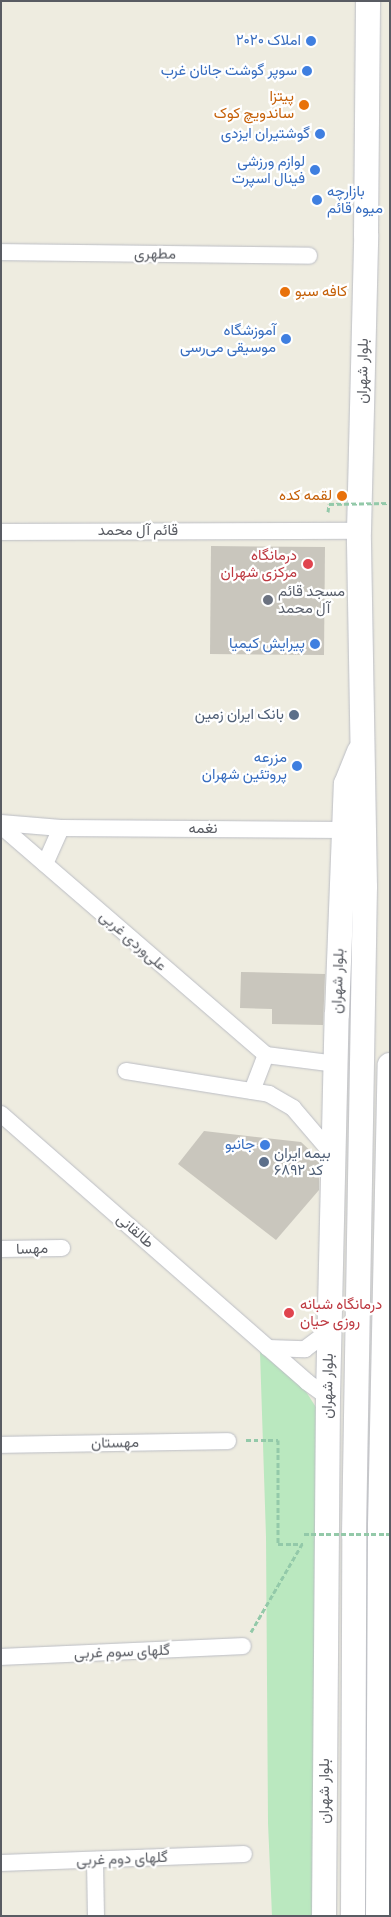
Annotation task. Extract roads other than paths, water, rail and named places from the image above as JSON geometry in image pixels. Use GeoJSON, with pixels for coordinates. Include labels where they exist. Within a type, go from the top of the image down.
{"type":"FeatureCollection","features":[{"type":"Feature","properties":{"kind":"main road","name":"بلوار شهران"},"geometry":{"type":"LineString","coordinates":[[353,1916],[354,1535],[365,887],[359,531],[366,235],[368,1]]}},
{"type":"Feature","properties":{"kind":"main road","name":"بلوار شهران"},"geometry":{"type":"LineString","coordinates":[[324,1916],[328,1397],[336,1064],[346,784],[363,740]]}},
{"type":"Feature","properties":{"kind":"main road"},"geometry":{"type":"LineString","coordinates":[[378,1916],[380,1525],[390,1066]]}},
{"type":"Feature","properties":{"kind":"street","name":"مطهری"},"geometry":{"type":"LineString","coordinates":[[1,252],[309,256]]}},
{"type":"Feature","properties":{"kind":"street","name":"قائم آل محمد"},"geometry":{"type":"LineString","coordinates":[[1,532],[359,531]]}},
{"type":"Feature","properties":{"kind":"street","name":"نغمه"},"geometry":{"type":"LineString","coordinates":[[1,825],[61,828],[344,830]]}},
{"type":"Feature","properties":{"kind":"street","name":"علی‌وردی غربی"},"geometry":{"type":"LineString","coordinates":[[1,825],[266,1055]]}},
{"type":"Feature","properties":{"kind":"street"},"geometry":{"type":"LineString","coordinates":[[45,864],[61,828]]}},
{"type":"Feature","properties":{"kind":"street"},"geometry":{"type":"LineString","coordinates":[[252,1091],[266,1055],[336,1064]]}},
{"type":"Feature","properties":{"kind":"street"},"geometry":{"type":"LineString","coordinates":[[126,1071],[269,1094],[293,1108],[334,1156]]}},
{"type":"Feature","properties":{"kind":"street","name":"طالقانی"},"geometry":{"type":"LineString","coordinates":[[1,1114],[268,1348],[328,1397]]}},
{"type":"Feature","properties":{"kind":"street","name":"مهسا"},"geometry":{"type":"LineString","coordinates":[[1,1250],[62,1248]]}},
{"type":"Feature","properties":{"kind":"street"},"geometry":{"type":"LineString","coordinates":[[268,1348],[304,1349],[329,1332]]}},
{"type":"Feature","properties":{"kind":"street","name":"مهستان"},"geometry":{"type":"LineString","coordinates":[[1,1445],[228,1441]]}},
{"type":"Feature","properties":{"kind":"street","name":"گلهای سوم غربی"},"geometry":{"type":"LineString","coordinates":[[1,1657],[243,1646]]}},
{"type":"Feature","properties":{"kind":"street","name":"گلهای دوم غربی"},"geometry":{"type":"LineString","coordinates":[[1,1863],[244,1854]]}},
{"type":"Feature","properties":{"kind":"street"},"geometry":{"type":"LineString","coordinates":[[95,1860],[96,1916]]}},
{"type":"Feature","properties":{"kind":"place","name":"املاک ۲۰۲۰"},"geometry":{"type":"Point","coordinates":[311,41]}},
{"type":"Feature","properties":{"kind":"place","name":"سوپر گوشت جانان غرب"},"geometry":{"type":"Point","coordinates":[307,71]}},
{"type":"Feature","properties":{"kind":"place","name":"پیتزا ساندویچ کوک"},"geometry":{"type":"Point","coordinates":[304,105]}},
{"type":"Feature","properties":{"kind":"place","name":"گوشتیران ایزدی"},"geometry":{"type":"Point","coordinates":[320,134]}},
{"type":"Feature","properties":{"kind":"place","name":"لوازم ورزشی فینال اسپرت"},"geometry":{"type":"Point","coordinates":[315,170]}},
{"type":"Feature","properties":{"kind":"place","name":"بازارچه میوه قائم"},"geometry":{"type":"Point","coordinates":[317,200]}},
{"type":"Feature","properties":{"kind":"place","name":"کافه سبو"},"geometry":{"type":"Point","coordinates":[285,292]}},
{"type":"Feature","properties":{"kind":"place","name":"آموزشگاه موسیقی می‌رسی"},"geometry":{"type":"Point","coordinates":[286,339]}},
{"type":"Feature","properties":{"kind":"place","name":"لقمه کده"},"geometry":{"type":"Point","coordinates":[342,496]}},
{"type":"Feature","properties":{"kind":"place","name":"درمانگاه مرکزی شهران"},"geometry":{"type":"Point","coordinates":[308,564]}},
{"type":"Feature","properties":{"kind":"place","name":"مسجد قائم آل محمد"},"geometry":{"type":"Point","coordinates":[268,600]}},
{"type":"Feature","properties":{"kind":"place","name":"پیرایش کیمیا"},"geometry":{"type":"Point","coordinates":[315,644]}},
{"type":"Feature","properties":{"kind":"place","name":"بانک ایران زمین"},"geometry":{"type":"Point","coordinates":[294,715]}},
{"type":"Feature","properties":{"kind":"place","name":"مزرعه پروتئین شهران"},"geometry":{"type":"Point","coordinates":[297,766]}},
{"type":"Feature","properties":{"kind":"place","name":"جانبو"},"geometry":{"type":"Point","coordinates":[265,1145]}},
{"type":"Feature","properties":{"kind":"place","name":"بیمه ایران کد ۶۸۹۲"},"geometry":{"type":"Point","coordinates":[264,1162]}},
{"type":"Feature","properties":{"kind":"place","name":"درمانگاه شبانه روزی حیان"},"geometry":{"type":"Point","coordinates":[289,1313]}}]}
